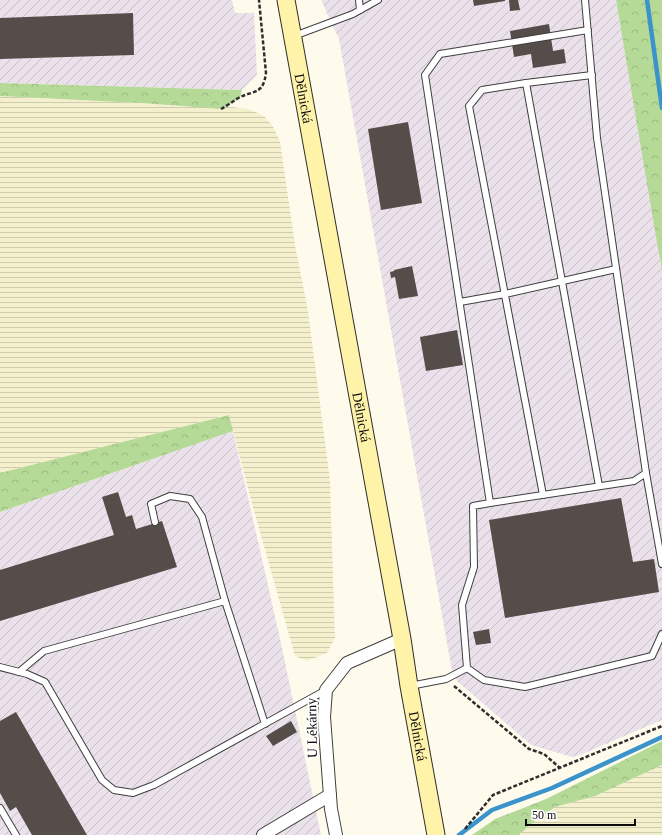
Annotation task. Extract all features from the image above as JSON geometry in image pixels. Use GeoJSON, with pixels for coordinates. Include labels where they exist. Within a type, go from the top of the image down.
{"type":"FeatureCollection","features":[{"type":"Feature","properties":{"kind":"main road","name":"Dělnická"},"geometry":{"type":"LineString","coordinates":[[286,0],[436,835]]}},
{"type":"Feature","properties":{"kind":"street","name":"U Lékárny"},"geometry":{"type":"LineString","coordinates":[[336,835],[331,809],[324,717],[326,690],[347,663],[402,639]]}},
{"type":"Feature","properties":{"kind":"street"},"geometry":{"type":"LineString","coordinates":[[262,835],[330,795]]}},
{"type":"Feature","properties":{"kind":"lane"},"geometry":{"type":"LineString","coordinates":[[359,0],[360,10]]}},
{"type":"Feature","properties":{"kind":"lane"},"geometry":{"type":"LineString","coordinates":[[293,37],[353,14],[378,0]]}},
{"type":"Feature","properties":{"kind":"lane"},"geometry":{"type":"LineString","coordinates":[[585,0],[597,138],[646,473],[662,564]]}},
{"type":"Feature","properties":{"kind":"lane"},"geometry":{"type":"LineString","coordinates":[[490,504],[425,75],[440,54],[588,30]]}},
{"type":"Feature","properties":{"kind":"lane"},"geometry":{"type":"LineString","coordinates":[[543,495],[469,106],[482,90],[592,75]]}},
{"type":"Feature","properties":{"kind":"lane"},"geometry":{"type":"LineString","coordinates":[[526,84],[599,486]]}},
{"type":"Feature","properties":{"kind":"lane"},"geometry":{"type":"LineString","coordinates":[[460,302],[505,294],[616,269]]}},
{"type":"Feature","properties":{"kind":"lane"},"geometry":{"type":"LineString","coordinates":[[467,668],[462,605],[474,567],[473,506],[634,481],[646,473]]}},
{"type":"Feature","properties":{"kind":"lane"},"geometry":{"type":"LineString","coordinates":[[155,522],[151,504],[170,496],[190,499],[202,517],[225,601],[265,724]]}},
{"type":"Feature","properties":{"kind":"lane"},"geometry":{"type":"LineString","coordinates":[[19,672],[44,651],[225,601]]}},
{"type":"Feature","properties":{"kind":"lane"},"geometry":{"type":"LineString","coordinates":[[467,668],[484,680],[525,687],[652,656],[662,634]]}},
{"type":"Feature","properties":{"kind":"lane"},"geometry":{"type":"LineString","coordinates":[[0,667],[19,672],[45,682],[102,780],[114,790],[133,793],[154,785],[326,690]]}},
{"type":"Feature","properties":{"kind":"lane"},"geometry":{"type":"LineString","coordinates":[[409,686],[446,679],[467,668]]}},
{"type":"Feature","properties":{"kind":"lane"},"geometry":{"type":"LineString","coordinates":[[0,808],[16,835]]}},
{"type":"Feature","properties":{"kind":"path"},"geometry":{"type":"LineString","coordinates":[[221,109],[240,98],[256,92],[265,84],[266,73],[259,0]]}},
{"type":"Feature","properties":{"kind":"path"},"geometry":{"type":"LineString","coordinates":[[446,679],[528,749],[544,754],[560,768]]}},
{"type":"Feature","properties":{"kind":"path"},"geometry":{"type":"LineString","coordinates":[[465,829],[493,795],[662,726]]}},
{"type":"Feature","properties":{"kind":"shaded area"},"geometry":{"type":"Polygon","coordinates":[[[0,0],[232,0],[235,13],[254,13],[257,75],[242,90],[0,83],[0,0]]]}},
{"type":"Feature","properties":{"kind":"shaded area"},"geometry":{"type":"Polygon","coordinates":[[[321,0],[616,0],[662,270],[662,720],[580,755],[572,757],[531,745],[457,681],[452,671],[339,39],[321,0]]]}},
{"type":"Feature","properties":{"kind":"shaded area"},"geometry":{"type":"Polygon","coordinates":[[[0,96],[141,103],[184,107],[232,107],[249,109],[264,116],[272,125],[280,141],[295,245],[308,311],[330,480],[335,638],[327,653],[307,661],[295,656],[252,504],[229,415],[0,473],[0,96]]]}},
{"type":"Feature","properties":{"kind":"shaded area"},"geometry":{"type":"Polygon","coordinates":[[[233,431],[281,643],[321,835],[0,835],[0,512],[233,431]]]}},
{"type":"Feature","properties":{"kind":"shaded area"},"geometry":{"type":"Polygon","coordinates":[[[662,765],[662,835],[519,835],[531,824],[555,807],[595,796],[662,765]]]}},
{"type":"Feature","properties":{"kind":"green space"},"geometry":{"type":"Polygon","coordinates":[[[616,0],[662,0],[662,270],[656,237],[616,0]]]}},
{"type":"Feature","properties":{"kind":"green space"},"geometry":{"type":"Polygon","coordinates":[[[0,83],[242,90],[240,98],[221,109],[141,103],[0,96],[0,83]]]}},
{"type":"Feature","properties":{"kind":"green space"},"geometry":{"type":"Polygon","coordinates":[[[229,415],[233,431],[0,512],[0,473],[229,415]]]}},
{"type":"Feature","properties":{"kind":"green space"},"geometry":{"type":"Polygon","coordinates":[[[662,741],[662,765],[595,796],[555,807],[531,824],[519,835],[472,835],[495,819],[546,799],[662,741]]]}},
{"type":"Feature","properties":{"kind":"building"},"geometry":{"type":"Polygon","coordinates":[[[473,0],[505,0],[505,1],[474,6],[473,0]]]}},
{"type":"Feature","properties":{"kind":"building"},"geometry":{"type":"Polygon","coordinates":[[[509,0],[518,0],[520,10],[510,11],[509,0]]]}},
{"type":"Feature","properties":{"kind":"building"},"geometry":{"type":"Polygon","coordinates":[[[133,13],[134,55],[0,59],[0,18],[133,13]]]}},
{"type":"Feature","properties":{"kind":"building"},"geometry":{"type":"Polygon","coordinates":[[[549,24],[553,51],[564,49],[566,63],[533,68],[531,54],[514,57],[510,31],[549,24]]]}},
{"type":"Feature","properties":{"kind":"building"},"geometry":{"type":"Polygon","coordinates":[[[408,122],[422,203],[381,210],[368,129],[408,122]]]}},
{"type":"Feature","properties":{"kind":"building"},"geometry":{"type":"Polygon","coordinates":[[[412,266],[418,296],[399,299],[395,277],[391,278],[390,272],[412,266]]]}},
{"type":"Feature","properties":{"kind":"building"},"geometry":{"type":"Polygon","coordinates":[[[457,330],[463,365],[426,371],[420,337],[457,330]]]}},
{"type":"Feature","properties":{"kind":"building"},"geometry":{"type":"Polygon","coordinates":[[[118,492],[126,517],[132,515],[136,529],[162,521],[177,567],[0,621],[0,570],[114,535],[102,497],[118,492]]]}},
{"type":"Feature","properties":{"kind":"building"},"geometry":{"type":"Polygon","coordinates":[[[621,498],[633,562],[654,559],[659,592],[505,618],[489,520],[621,498]]]}},
{"type":"Feature","properties":{"kind":"building"},"geometry":{"type":"Polygon","coordinates":[[[489,629],[491,643],[476,645],[473,632],[489,629]]]}},
{"type":"Feature","properties":{"kind":"building"},"geometry":{"type":"Polygon","coordinates":[[[16,712],[87,835],[32,835],[16,807],[10,811],[0,793],[0,721],[16,712]]]}},
{"type":"Feature","properties":{"kind":"building"},"geometry":{"type":"Polygon","coordinates":[[[291,721],[297,732],[273,746],[266,736],[291,721]]]}},
{"type":"Feature","properties":{"kind":"waterway"},"geometry":{"type":"LineString","coordinates":[[647,0],[662,108]]}},
{"type":"Feature","properties":{"kind":"waterway"},"geometry":{"type":"LineString","coordinates":[[459,835],[492,810],[552,788],[662,737]]}}]}
